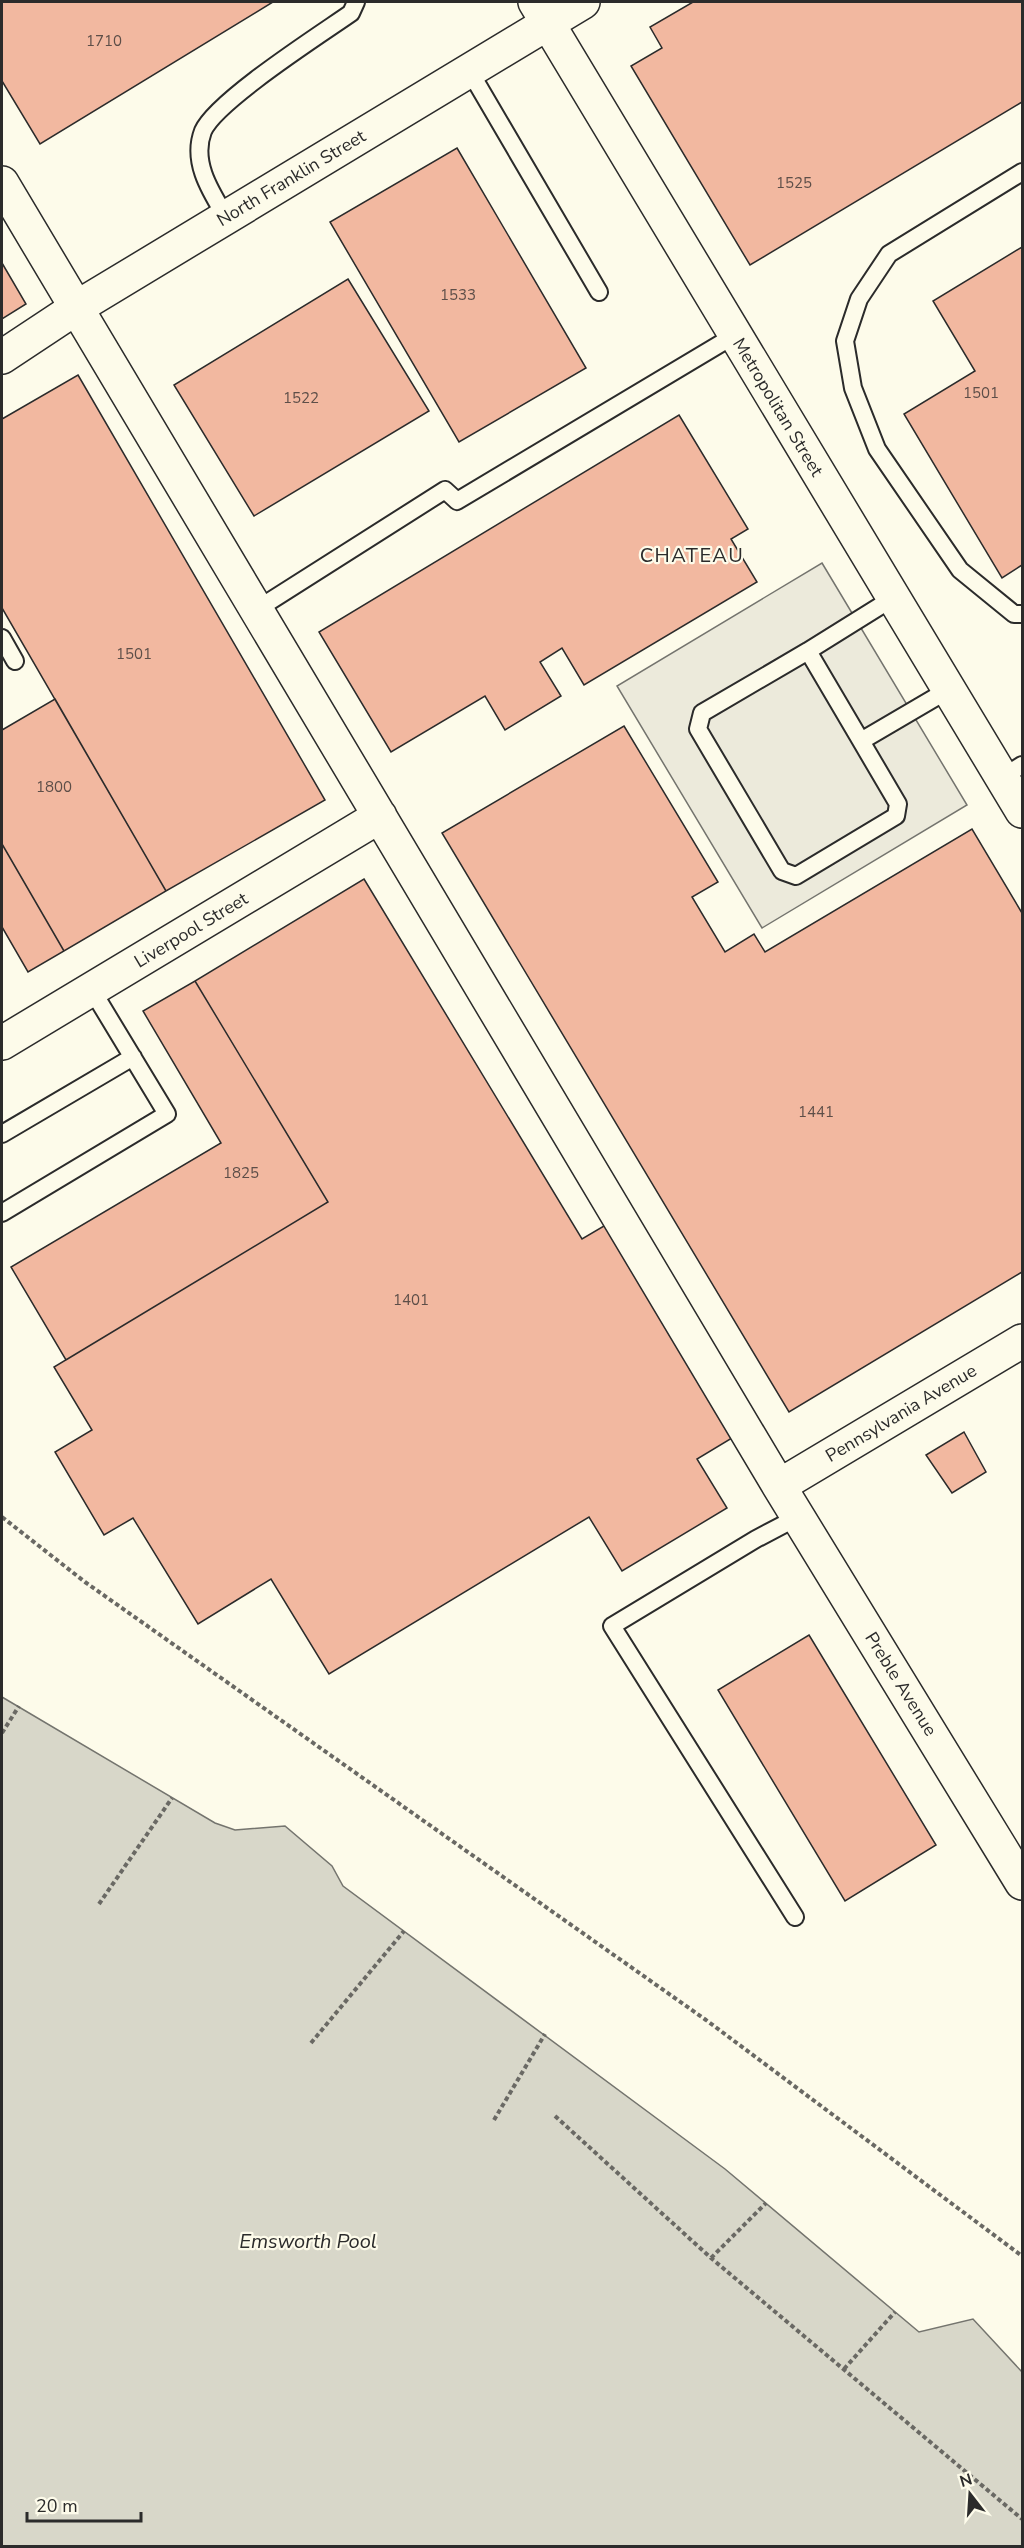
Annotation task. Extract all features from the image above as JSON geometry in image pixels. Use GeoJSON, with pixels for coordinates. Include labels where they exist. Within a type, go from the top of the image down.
{"type":"FeatureCollection","features":[{"type":"Feature","properties":{"kind":"street","name":"North Franklin Street"},"geometry":{"type":"LineString","coordinates":[[2,357],[76,308],[469,70],[541,12],[583,2]]}},
{"type":"Feature","properties":{"kind":"street","name":"Metropolitan Street"},"geometry":{"type":"LineString","coordinates":[[541,12],[948,690],[1013,771],[1023,811]]}},
{"type":"Feature","properties":{"kind":"street","name":"Preble Avenue"},"geometry":{"type":"LineString","coordinates":[[2,183],[779,1486],[1023,1883]]}},
{"type":"Feature","properties":{"kind":"street","name":"Liverpool Street"},"geometry":{"type":"LineString","coordinates":[[2,1043],[380,816]]}},
{"type":"Feature","properties":{"kind":"street","name":"Pennsylvania Avenue"},"geometry":{"type":"LineString","coordinates":[[779,1486],[1023,1341]]}},
{"type":"Feature","properties":{"kind":"lane"},"geometry":{"type":"LineString","coordinates":[[226,217],[206,183],[200,156],[203,131],[219,111],[260,77],[351,13],[356,2]]}},
{"type":"Feature","properties":{"kind":"lane"},"geometry":{"type":"LineString","coordinates":[[469,70],[599,292]]}},
{"type":"Feature","properties":{"kind":"lane"},"geometry":{"type":"LineString","coordinates":[[1023,172],[889,254],[859,299],[845,341],[853,388],[877,448],[960,570],[1014,614],[1023,614]]}},
{"type":"Feature","properties":{"kind":"lane"},"geometry":{"type":"LineString","coordinates":[[256,610],[445,490],[457,501],[735,335]]}},
{"type":"Feature","properties":{"kind":"lane"},"geometry":{"type":"LineString","coordinates":[[808,651],[898,804],[896,816],[796,876],[782,871],[698,729],[702,714],[893,598]]}},
{"type":"Feature","properties":{"kind":"lane"},"geometry":{"type":"LineString","coordinates":[[2,638],[15,661]]}},
{"type":"Feature","properties":{"kind":"lane"},"geometry":{"type":"LineString","coordinates":[[861,741],[948,690]]}},
{"type":"Feature","properties":{"kind":"lane"},"geometry":{"type":"LineString","coordinates":[[2,1213],[167,1114],[92,990]]}},
{"type":"Feature","properties":{"kind":"lane"},"geometry":{"type":"LineString","coordinates":[[2,1134],[133,1057]]}},
{"type":"Feature","properties":{"kind":"lane"},"geometry":{"type":"LineString","coordinates":[[795,1917],[612,1626],[756,1539],[798,1517]]}},
{"type":"Feature","properties":{"kind":"path"},"geometry":{"type":"LineString","coordinates":[[2,1517],[95,1589],[706,2020],[1023,2256]]}},
{"type":"Feature","properties":{"kind":"path"},"geometry":{"type":"LineString","coordinates":[[2,1733],[19,1706]]}},
{"type":"Feature","properties":{"kind":"path"},"geometry":{"type":"LineString","coordinates":[[99,1905],[172,1798]]}},
{"type":"Feature","properties":{"kind":"path"},"geometry":{"type":"LineString","coordinates":[[311,2043],[404,1931]]}},
{"type":"Feature","properties":{"kind":"path"},"geometry":{"type":"LineString","coordinates":[[494,2120],[545,2034]]}},
{"type":"Feature","properties":{"kind":"path"},"geometry":{"type":"LineString","coordinates":[[555,2116],[711,2258],[1023,2519]]}},
{"type":"Feature","properties":{"kind":"path"},"geometry":{"type":"LineString","coordinates":[[711,2258],[766,2203]]}},
{"type":"Feature","properties":{"kind":"path"},"geometry":{"type":"LineString","coordinates":[[844,2369],[895,2312]]}},
{"type":"Feature","properties":{"kind":"shaded area"},"geometry":{"type":"Polygon","coordinates":[[[822,563],[967,805],[762,928],[617,686],[822,563]]]}},
{"type":"Feature","properties":{"kind":"water","name":"Emsworth Pool"},"geometry":{"type":"Polygon","coordinates":[[[2,1697],[215,1823],[235,1830],[285,1826],[332,1866],[343,1886],[725,2169],[919,2332],[973,2319],[1022,2372],[1022,2546],[2,2546],[2,1697]]]}},
{"type":"Feature","properties":{"kind":"building"},"geometry":{"type":"Polygon","coordinates":[[[2,2],[273,2],[40,144],[2,81],[2,2]]]}},
{"type":"Feature","properties":{"kind":"building"},"geometry":{"type":"Polygon","coordinates":[[[693,2],[1022,2],[1022,102],[750,265],[631,66],[662,48],[650,27],[693,2]]]}},
{"type":"Feature","properties":{"kind":"building"},"geometry":{"type":"Polygon","coordinates":[[[457,148],[586,368],[459,442],[330,222],[457,148]]]}},
{"type":"Feature","properties":{"kind":"building"},"geometry":{"type":"Polygon","coordinates":[[[1022,247],[1022,565],[1002,578],[904,414],[975,371],[933,301],[1022,247]]]}},
{"type":"Feature","properties":{"kind":"building"},"geometry":{"type":"Polygon","coordinates":[[[2,263],[26,304],[2,319],[2,263]]]}},
{"type":"Feature","properties":{"kind":"building"},"geometry":{"type":"Polygon","coordinates":[[[348,279],[429,411],[254,516],[174,385],[348,279]]]}},
{"type":"Feature","properties":{"kind":"building"},"geometry":{"type":"Polygon","coordinates":[[[78,375],[325,800],[166,891],[2,608],[2,419],[78,375]]]}},
{"type":"Feature","properties":{"kind":"building"},"geometry":{"type":"Polygon","coordinates":[[[679,415],[748,529],[731,539],[757,582],[584,685],[562,648],[540,662],[561,696],[505,730],[485,696],[391,752],[319,632],[679,415]]]}},
{"type":"Feature","properties":{"kind":"building"},"geometry":{"type":"Polygon","coordinates":[[[55,699],[166,891],[64,951],[2,844],[2,730],[55,699]]]}},
{"type":"Feature","properties":{"kind":"building"},"geometry":{"type":"Polygon","coordinates":[[[624,726],[718,882],[692,897],[725,952],[754,934],[765,952],[972,829],[1022,913],[1022,1272],[789,1412],[442,833],[624,726]]]}},
{"type":"Feature","properties":{"kind":"building"},"geometry":{"type":"Polygon","coordinates":[[[2,844],[64,951],[28,972],[2,927],[2,844]]]}},
{"type":"Feature","properties":{"kind":"building"},"geometry":{"type":"Polygon","coordinates":[[[364,879],[582,1239],[609,1223],[737,1435],[697,1459],[727,1508],[622,1571],[589,1517],[329,1674],[271,1579],[198,1624],[133,1518],[104,1535],[55,1452],[92,1430],[54,1367],[328,1202],[195,981],[364,879]]]}},
{"type":"Feature","properties":{"kind":"building"},"geometry":{"type":"Polygon","coordinates":[[[195,981],[328,1202],[66,1360],[11,1267],[221,1143],[143,1011],[195,981]]]}},
{"type":"Feature","properties":{"kind":"building"},"geometry":{"type":"Polygon","coordinates":[[[964,1432],[986,1472],[952,1493],[926,1455],[964,1432]]]}},
{"type":"Feature","properties":{"kind":"building"},"geometry":{"type":"Polygon","coordinates":[[[809,1635],[936,1845],[845,1901],[718,1690],[809,1635]]]}},
{"type":"Feature","properties":{"kind":"district","name":"CHATEAU"},"geometry":{"type":"Point","coordinates":[692,555]}}]}
